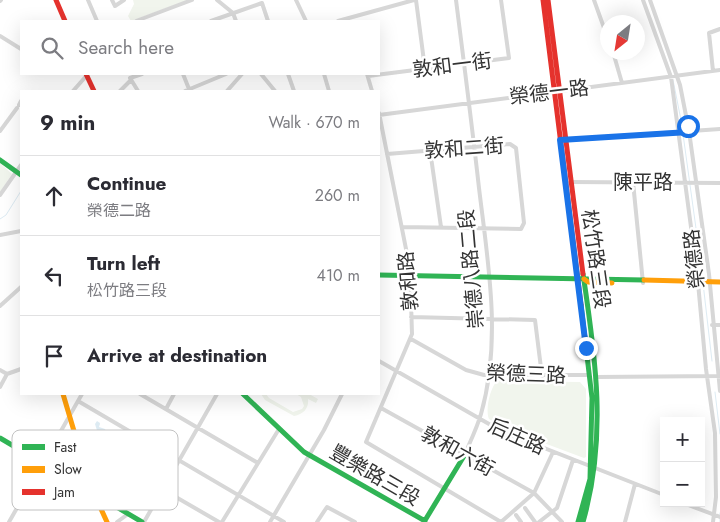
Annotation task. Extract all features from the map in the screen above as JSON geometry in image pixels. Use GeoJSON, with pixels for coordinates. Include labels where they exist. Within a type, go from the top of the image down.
{"type":"FeatureCollection","features":[{"type":"Feature","properties":{"kind":"street"},"geometry":{"type":"LineString","coordinates":[[56,0],[65,20]]}},
{"type":"Feature","properties":{"kind":"street"},"geometry":{"type":"LineString","coordinates":[[88,0],[97,20]]}},
{"type":"Feature","properties":{"kind":"street"},"geometry":{"type":"LineString","coordinates":[[112,0],[115,6],[124,0]]}},
{"type":"Feature","properties":{"kind":"street"},"geometry":{"type":"LineString","coordinates":[[139,20],[192,0]]}},
{"type":"Feature","properties":{"kind":"street"},"geometry":{"type":"LineString","coordinates":[[217,0],[233,13],[236,20]]}},
{"type":"Feature","properties":{"kind":"street"},"geometry":{"type":"LineString","coordinates":[[296,0],[306,20]]}},
{"type":"Feature","properties":{"kind":"street"},"geometry":{"type":"LineString","coordinates":[[340,20],[349,16],[415,0],[425,69]]}},
{"type":"Feature","properties":{"kind":"street","name":"崇德八路二段"},"geometry":{"type":"LineString","coordinates":[[425,522],[464,456],[480,419],[489,376],[492,318],[490,279],[456,0]]}},
{"type":"Feature","properties":{"kind":"street","name":"敦和一街"},"geometry":{"type":"LineString","coordinates":[[380,74],[508,58],[501,0]]}},
{"type":"Feature","properties":{"kind":"street","name":"松竹路三段"},"geometry":{"type":"LineString","coordinates":[[542,0],[563,140],[593,408],[592,492],[583,522]]}},
{"type":"Feature","properties":{"kind":"street","name":"松竹路三段"},"geometry":{"type":"LineString","coordinates":[[548,0],[556,91]]}},
{"type":"Feature","properties":{"kind":"street"},"geometry":{"type":"LineString","coordinates":[[594,0],[600,17]]}},
{"type":"Feature","properties":{"kind":"street","name":"榮德路"},"geometry":{"type":"LineString","coordinates":[[643,0],[670,77],[685,182],[715,433],[718,497],[713,522]]}},
{"type":"Feature","properties":{"kind":"street","name":"榮德路"},"geometry":{"type":"LineString","coordinates":[[650,0],[676,77],[689,132],[709,283],[720,391]]}},
{"type":"Feature","properties":{"kind":"street"},"geometry":{"type":"LineString","coordinates":[[214,20],[262,3],[268,20]]}},
{"type":"Feature","properties":{"kind":"street"},"geometry":{"type":"LineString","coordinates":[[349,16],[351,20]]}},
{"type":"Feature","properties":{"kind":"street"},"geometry":{"type":"LineString","coordinates":[[713,71],[709,33],[720,29]]}},
{"type":"Feature","properties":{"kind":"street"},"geometry":{"type":"LineString","coordinates":[[0,36],[20,48]]}},
{"type":"Feature","properties":{"kind":"street"},"geometry":{"type":"LineString","coordinates":[[615,60],[622,83]]}},
{"type":"Feature","properties":{"kind":"street","name":"榮德一路"},"geometry":{"type":"LineString","coordinates":[[380,114],[720,70]]}},
{"type":"Feature","properties":{"kind":"street"},"geometry":{"type":"LineString","coordinates":[[74,90],[86,75]]}},
{"type":"Feature","properties":{"kind":"street"},"geometry":{"type":"LineString","coordinates":[[87,75],[94,90]]}},
{"type":"Feature","properties":{"kind":"street"},"geometry":{"type":"LineString","coordinates":[[121,90],[130,81],[130,78],[139,75]]}},
{"type":"Feature","properties":{"kind":"street"},"geometry":{"type":"LineString","coordinates":[[183,75],[187,90],[224,75]]}},
{"type":"Feature","properties":{"kind":"street"},"geometry":{"type":"LineString","coordinates":[[228,90],[241,75]]}},
{"type":"Feature","properties":{"kind":"street"},"geometry":{"type":"LineString","coordinates":[[263,75],[274,90]]}},
{"type":"Feature","properties":{"kind":"street"},"geometry":{"type":"LineString","coordinates":[[288,75],[294,90]]}},
{"type":"Feature","properties":{"kind":"street"},"geometry":{"type":"LineString","coordinates":[[324,75],[329,90]]}},
{"type":"Feature","properties":{"kind":"street"},"geometry":{"type":"LineString","coordinates":[[367,75],[372,90]]}},
{"type":"Feature","properties":{"kind":"street"},"geometry":{"type":"LineString","coordinates":[[130,81],[137,90]]}},
{"type":"Feature","properties":{"kind":"street"},"geometry":{"type":"LineString","coordinates":[[0,131],[19,105]]}},
{"type":"Feature","properties":{"kind":"street","name":"敦和路"},"geometry":{"type":"LineString","coordinates":[[380,119],[411,276],[412,339],[366,442],[445,488]]}},
{"type":"Feature","properties":{"kind":"street"},"geometry":{"type":"LineString","coordinates":[[563,140],[720,129]]}},
{"type":"Feature","properties":{"kind":"street","name":"敦和二街"},"geometry":{"type":"LineString","coordinates":[[387,154],[510,144],[514,146],[524,223],[521,229],[484,228]]}},
{"type":"Feature","properties":{"kind":"street"},"geometry":{"type":"LineString","coordinates":[[430,150],[441,227]]}},
{"type":"Feature","properties":{"kind":"street"},"geometry":{"type":"LineString","coordinates":[[0,160],[19,173],[0,195]]}},
{"type":"Feature","properties":{"kind":"street","name":"陳平路"},"geometry":{"type":"LineString","coordinates":[[568,182],[720,182]]}},
{"type":"Feature","properties":{"kind":"street"},"geometry":{"type":"LineString","coordinates":[[633,182],[643,281]]}},
{"type":"Feature","properties":{"kind":"street"},"geometry":{"type":"LineString","coordinates":[[402,227],[484,228]]}},
{"type":"Feature","properties":{"kind":"street"},"geometry":{"type":"LineString","coordinates":[[0,235],[20,231]]}},
{"type":"Feature","properties":{"kind":"street"},"geometry":{"type":"LineString","coordinates":[[380,275],[490,279],[580,279],[589,282],[720,283]]}},
{"type":"Feature","properties":{"kind":"street","name":"松竹路三段"},"geometry":{"type":"LineString","coordinates":[[578,522],[593,467],[598,418],[596,377],[580,279]]}},
{"type":"Feature","properties":{"kind":"street"},"geometry":{"type":"LineString","coordinates":[[0,306],[20,288]]}},
{"type":"Feature","properties":{"kind":"street"},"geometry":{"type":"LineString","coordinates":[[412,317],[535,320],[542,376]]}},
{"type":"Feature","properties":{"kind":"street"},"geometry":{"type":"LineString","coordinates":[[712,325],[720,325]]}},
{"type":"Feature","properties":{"kind":"street","name":"榮德三路"},"geometry":{"type":"LineString","coordinates":[[412,339],[466,370],[489,376],[589,375]]}},
{"type":"Feature","properties":{"kind":"street","name":"后庄路"},"geometry":{"type":"LineString","coordinates":[[380,361],[503,432],[660,493]]}},
{"type":"Feature","properties":{"kind":"street"},"geometry":{"type":"LineString","coordinates":[[0,387],[7,374],[20,369]]}},
{"type":"Feature","properties":{"kind":"street"},"geometry":{"type":"LineString","coordinates":[[0,370],[7,374]]}},
{"type":"Feature","properties":{"kind":"street","name":"榮德三路"},"geometry":{"type":"LineString","coordinates":[[596,377],[719,376]]}},
{"type":"Feature","properties":{"kind":"street"},"geometry":{"type":"LineString","coordinates":[[63,395],[74,430]]}},
{"type":"Feature","properties":{"kind":"street"},"geometry":{"type":"LineString","coordinates":[[62,430],[81,395]]}},
{"type":"Feature","properties":{"kind":"street"},"geometry":{"type":"LineString","coordinates":[[142,395],[258,463]]}},
{"type":"Feature","properties":{"kind":"street"},"geometry":{"type":"LineString","coordinates":[[166,409],[173,395]]}},
{"type":"Feature","properties":{"kind":"street"},"geometry":{"type":"LineString","coordinates":[[216,395],[179,460],[284,522]]}},
{"type":"Feature","properties":{"kind":"street","name":"豐樂路三段"},"geometry":{"type":"LineString","coordinates":[[244,395],[309,455],[425,522]]}},
{"type":"Feature","properties":{"kind":"street"},"geometry":{"type":"LineString","coordinates":[[270,522],[341,395]]}},
{"type":"Feature","properties":{"kind":"street"},"geometry":{"type":"LineString","coordinates":[[78,401],[128,430]]}},
{"type":"Feature","properties":{"kind":"street","name":"敦和六街"},"geometry":{"type":"LineString","coordinates":[[381,408],[464,456],[534,493]]}},
{"type":"Feature","properties":{"kind":"street"},"geometry":{"type":"LineString","coordinates":[[178,498],[221,522],[279,429]]}},
{"type":"Feature","properties":{"kind":"street"},"geometry":{"type":"LineString","coordinates":[[0,438],[12,445]]}},
{"type":"Feature","properties":{"kind":"street"},"geometry":{"type":"LineString","coordinates":[[445,488],[501,522],[534,493],[553,452]]}},
{"type":"Feature","properties":{"kind":"street"},"geometry":{"type":"LineString","coordinates":[[539,522],[557,508],[574,460]]}},
{"type":"Feature","properties":{"kind":"street"},"geometry":{"type":"LineString","coordinates":[[625,522],[635,484]]}},
{"type":"Feature","properties":{"kind":"street"},"geometry":{"type":"LineString","coordinates":[[534,493],[551,513],[562,522]]}},
{"type":"Feature","properties":{"kind":"street"},"geometry":{"type":"LineString","coordinates":[[317,522],[327,507],[355,522]]}},
{"type":"Feature","properties":{"kind":"street"},"geometry":{"type":"LineString","coordinates":[[694,507],[720,518]]}},
{"type":"Feature","properties":{"kind":"street"},"geometry":{"type":"LineString","coordinates":[[525,508],[534,522]]}},
{"type":"Feature","properties":{"kind":"street"},"geometry":{"type":"LineString","coordinates":[[9,522],[16,510]]}},
{"type":"Feature","properties":{"kind":"street"},"geometry":{"type":"LineString","coordinates":[[102,510],[107,522]]}},
{"type":"Feature","properties":{"kind":"street"},"geometry":{"type":"LineString","coordinates":[[121,510],[143,522],[150,510]]}},
{"type":"Feature","properties":{"kind":"street"},"geometry":{"type":"LineString","coordinates":[[116,522],[128,514]]}},
{"type":"Feature","properties":{"kind":"street"},"geometry":{"type":"LineString","coordinates":[[516,516],[520,522]]}},
{"type":"Feature","properties":{"kind":"shaded area"},"geometry":{"type":"Polygon","coordinates":[[[133,0],[188,0],[130,20],[128,16],[134,4],[133,0]]]}},
{"type":"Feature","properties":{"kind":"shaded area"},"geometry":{"type":"Polygon","coordinates":[[[0,163],[12,174],[0,192],[0,163]]]}},
{"type":"Feature","properties":{"kind":"shaded area"},"geometry":{"type":"Polygon","coordinates":[[[497,381],[580,382],[586,389],[586,457],[584,458],[504,428],[489,419],[489,399],[494,384],[497,381]]]}},
{"type":"Feature","properties":{"kind":"shaded area"},"geometry":{"type":"Polygon","coordinates":[[[262,395],[267,395],[293,412],[302,409],[304,406],[301,397],[298,395],[311,395],[318,399],[316,403],[308,399],[308,405],[305,410],[301,414],[294,416],[265,400],[262,395]]]}},
{"type":"Feature","properties":{"kind":"water"},"geometry":{"type":"Polygon","coordinates":[[[97,421],[100,423],[99,427],[105,430],[97,430],[95,424],[97,421]]]}},
{"type":"Feature","properties":{"kind":"waterway"},"geometry":{"type":"LineString","coordinates":[[673,80],[683,130]]}},
{"type":"Feature","properties":{"kind":"waterway"},"geometry":{"type":"LineString","coordinates":[[683,134],[703,279]]}},
{"type":"Feature","properties":{"kind":"waterway"},"geometry":{"type":"LineString","coordinates":[[0,219],[6,215],[20,193]]}},
{"type":"Feature","properties":{"kind":"waterway"},"geometry":{"type":"LineString","coordinates":[[703,283],[712,361]]}},
{"type":"Feature","properties":{"kind":"waterway"},"geometry":{"type":"LineString","coordinates":[[715,392],[720,434]]}},
{"type":"Feature","properties":{"kind":"waterway"},"geometry":{"type":"LineString","coordinates":[[720,513],[720,522]]}},
{"type":"Feature","properties":{"kind":"traffic: fast"},"geometry":{"type":"LineString","coordinates":[[0,160],[20,174]]}},
{"type":"Feature","properties":{"kind":"traffic: fast"},"geometry":{"type":"LineString","coordinates":[[583,274],[595,368],[597,429],[595,460],[583,522]]}},
{"type":"Feature","properties":{"kind":"traffic: fast"},"geometry":{"type":"LineString","coordinates":[[380,275],[644,280]]}},
{"type":"Feature","properties":{"kind":"traffic: fast"},"geometry":{"type":"LineString","coordinates":[[578,522],[590,479],[592,398],[581,305]]}},
{"type":"Feature","properties":{"kind":"traffic: fast"},"geometry":{"type":"LineString","coordinates":[[244,395],[304,452],[425,521]]}},
{"type":"Feature","properties":{"kind":"traffic: fast"},"geometry":{"type":"LineString","coordinates":[[0,438],[12,445]]}},
{"type":"Feature","properties":{"kind":"traffic: fast"},"geometry":{"type":"LineString","coordinates":[[424,522],[464,456]]}},
{"type":"Feature","properties":{"kind":"traffic: fast"},"geometry":{"type":"LineString","coordinates":[[122,510],[142,522]]}},
{"type":"Feature","properties":{"kind":"traffic: slow"},"geometry":{"type":"LineString","coordinates":[[584,279],[588,282],[612,283]]}},
{"type":"Feature","properties":{"kind":"traffic: slow"},"geometry":{"type":"LineString","coordinates":[[644,280],[720,282]]}},
{"type":"Feature","properties":{"kind":"traffic: slow"},"geometry":{"type":"LineString","coordinates":[[63,395],[74,430]]}},
{"type":"Feature","properties":{"kind":"traffic: slow"},"geometry":{"type":"LineString","coordinates":[[101,510],[107,522]]}},
{"type":"Feature","properties":{"kind":"traffic: jam"},"geometry":{"type":"LineString","coordinates":[[56,0],[65,20]]}},
{"type":"Feature","properties":{"kind":"traffic: jam"},"geometry":{"type":"LineString","coordinates":[[543,0],[581,305]]}},
{"type":"Feature","properties":{"kind":"traffic: jam"},"geometry":{"type":"LineString","coordinates":[[548,0],[583,274]]}},
{"type":"Feature","properties":{"kind":"traffic: jam"},"geometry":{"type":"LineString","coordinates":[[86,75],[94,90]]}},
{"type":"Feature","properties":{"kind":"route"},"geometry":{"type":"LineString","coordinates":[[586,348],[560,140],[689,132],[688,126]]}}]}
